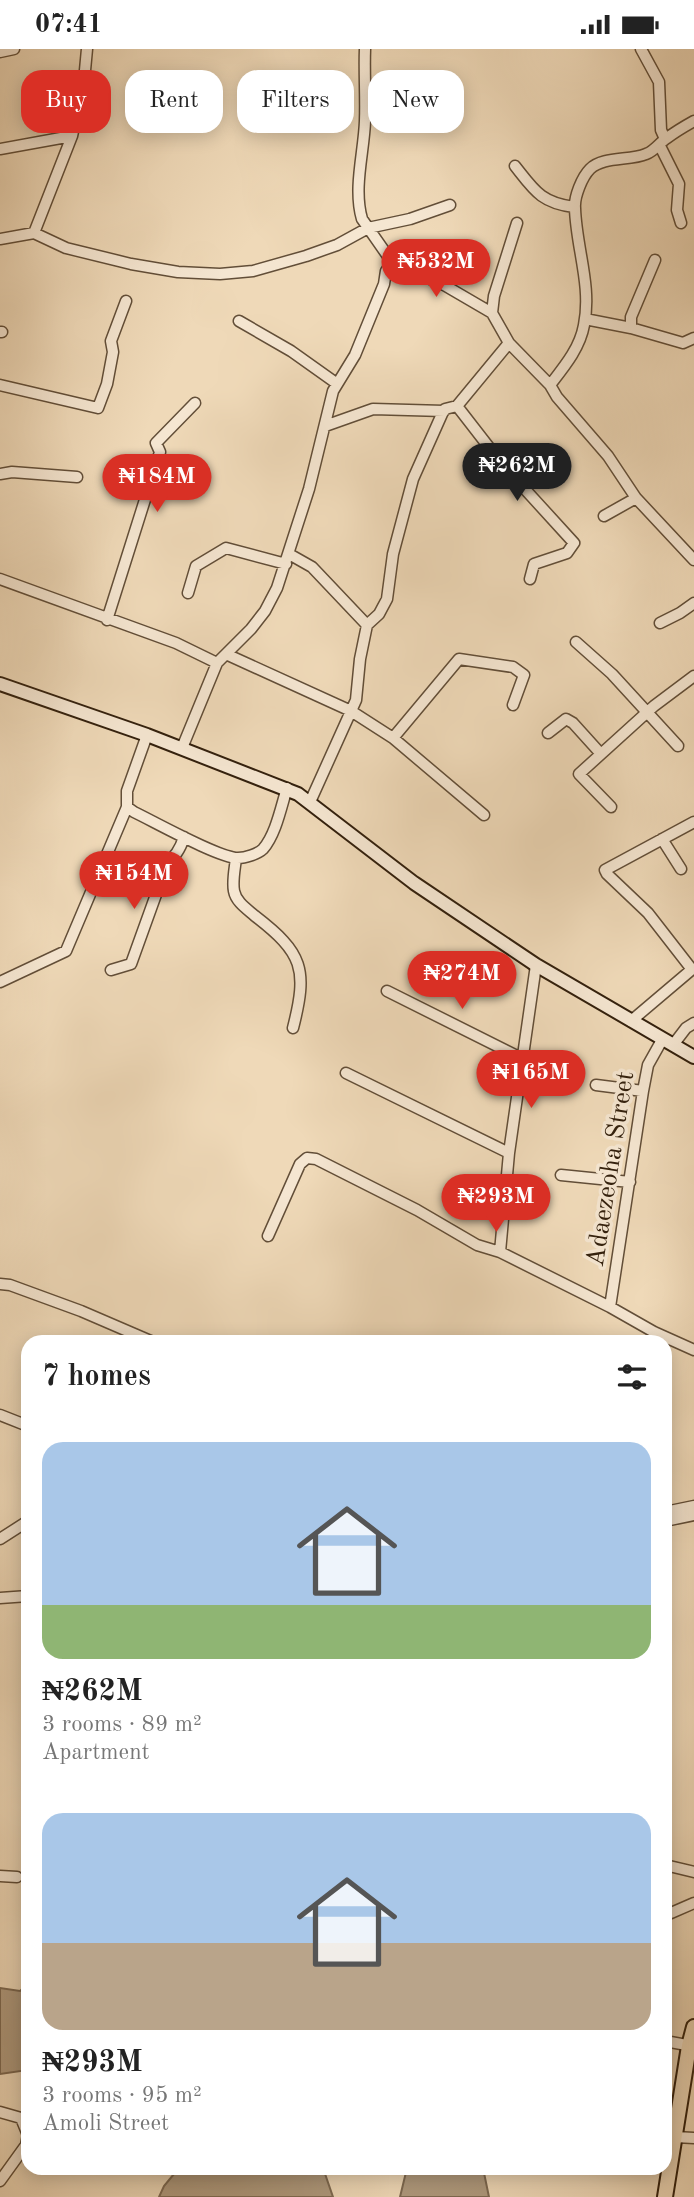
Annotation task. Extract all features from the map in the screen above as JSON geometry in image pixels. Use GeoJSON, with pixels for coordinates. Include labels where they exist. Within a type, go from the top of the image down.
{"type":"FeatureCollection","features":[{"type":"Feature","properties":{"kind":"main road"},"geometry":{"type":"LineString","coordinates":[[0,684],[147,734],[287,788],[310,802],[414,883],[536,965],[694,1057]]}},
{"type":"Feature","properties":{"kind":"main road"},"geometry":{"type":"LineString","coordinates":[[672,2145],[694,2027]]}},
{"type":"Feature","properties":{"kind":"main road"},"geometry":{"type":"LineString","coordinates":[[665,2197],[667,2175]]}},
{"type":"Feature","properties":{"kind":"street"},"geometry":{"type":"LineString","coordinates":[[0,52],[15,49]]}},
{"type":"Feature","properties":{"kind":"street"},"geometry":{"type":"LineString","coordinates":[[34,233],[72,136],[84,81],[87,49]]}},
{"type":"Feature","properties":{"kind":"street"},"geometry":{"type":"LineString","coordinates":[[365,49],[365,121],[359,202],[362,219],[392,262],[444,285],[492,313],[509,342],[550,385],[557,397],[608,456],[636,498],[694,560]]}},
{"type":"Feature","properties":{"kind":"street"},"geometry":{"type":"LineString","coordinates":[[641,49],[659,82],[662,142],[678,184],[677,210],[681,223]]}},
{"type":"Feature","properties":{"kind":"street"},"geometry":{"type":"LineString","coordinates":[[550,385],[568,362],[578,343],[585,319],[585,270],[574,207],[584,177],[590,167],[646,154],[694,121]]}},
{"type":"Feature","properties":{"kind":"street"},"geometry":{"type":"LineString","coordinates":[[0,149],[72,136]]}},
{"type":"Feature","properties":{"kind":"street"},"geometry":{"type":"LineString","coordinates":[[515,166],[529,186],[538,193],[559,205],[574,207]]}},
{"type":"Feature","properties":{"kind":"street"},"geometry":{"type":"LineString","coordinates":[[0,239],[34,233],[66,247],[131,264],[178,272],[220,274],[253,271],[306,256],[338,245],[368,228],[410,219],[450,205]]}},
{"type":"Feature","properties":{"kind":"street"},"geometry":{"type":"LineString","coordinates":[[492,313],[494,296],[517,223]]}},
{"type":"Feature","properties":{"kind":"street"},"geometry":{"type":"LineString","coordinates":[[631,328],[631,317],[655,260]]}},
{"type":"Feature","properties":{"kind":"street"},"geometry":{"type":"LineString","coordinates":[[182,748],[217,663],[228,655],[265,611],[277,588],[309,489],[336,383],[355,355],[384,284],[386,271],[392,262]]}},
{"type":"Feature","properties":{"kind":"street"},"geometry":{"type":"LineString","coordinates":[[0,385],[98,408],[107,384],[113,352],[111,341],[126,300]]}},
{"type":"Feature","properties":{"kind":"street"},"geometry":{"type":"LineString","coordinates":[[585,319],[631,328],[683,343],[694,338]]}},
{"type":"Feature","properties":{"kind":"street"},"geometry":{"type":"LineString","coordinates":[[239,321],[291,351],[336,383]]}},
{"type":"Feature","properties":{"kind":"street"},"geometry":{"type":"LineString","coordinates":[[325,426],[373,409],[444,411],[457,406],[509,342]]}},
{"type":"Feature","properties":{"kind":"street"},"geometry":{"type":"LineString","coordinates":[[107,620],[160,452],[156,443],[195,403]]}},
{"type":"Feature","properties":{"kind":"street"},"geometry":{"type":"LineString","coordinates":[[457,406],[502,464],[574,543],[567,553],[534,564],[530,579]]}},
{"type":"Feature","properties":{"kind":"street"},"geometry":{"type":"LineString","coordinates":[[310,802],[352,711],[367,625],[379,614],[387,599],[393,554],[413,479],[444,411]]}},
{"type":"Feature","properties":{"kind":"street"},"geometry":{"type":"LineString","coordinates":[[0,474],[12,472],[77,477]]}},
{"type":"Feature","properties":{"kind":"street"},"geometry":{"type":"LineString","coordinates":[[604,516],[636,498]]}},
{"type":"Feature","properties":{"kind":"street"},"geometry":{"type":"LineString","coordinates":[[188,593],[196,566],[226,548],[288,559],[312,567],[367,625]]}},
{"type":"Feature","properties":{"kind":"street"},"geometry":{"type":"LineString","coordinates":[[0,579],[176,643],[217,663]]}},
{"type":"Feature","properties":{"kind":"street"},"geometry":{"type":"LineString","coordinates":[[660,623],[694,603]]}},
{"type":"Feature","properties":{"kind":"street"},"geometry":{"type":"LineString","coordinates":[[576,642],[612,674],[678,746]]}},
{"type":"Feature","properties":{"kind":"street"},"geometry":{"type":"LineString","coordinates":[[228,655],[352,711],[393,738],[484,814]]}},
{"type":"Feature","properties":{"kind":"street"},"geometry":{"type":"LineString","coordinates":[[393,738],[458,659],[513,667],[520,671],[524,675],[523,681],[513,705]]}},
{"type":"Feature","properties":{"kind":"street"},"geometry":{"type":"LineString","coordinates":[[611,807],[579,773],[646,713],[692,683]]}},
{"type":"Feature","properties":{"kind":"street"},"geometry":{"type":"LineString","coordinates":[[548,733],[566,719],[573,723],[601,754]]}},
{"type":"Feature","properties":{"kind":"street"},"geometry":{"type":"LineString","coordinates":[[0,982],[66,951],[127,807],[127,791],[147,734]]}},
{"type":"Feature","properties":{"kind":"street"},"geometry":{"type":"LineString","coordinates":[[127,807],[184,837],[236,858],[262,850],[273,830],[287,788]]}},
{"type":"Feature","properties":{"kind":"street"},"geometry":{"type":"LineString","coordinates":[[631,1021],[690,971],[690,967],[648,913],[605,870],[694,822]]}},
{"type":"Feature","properties":{"kind":"street"},"geometry":{"type":"LineString","coordinates":[[91,891],[105,881],[167,864],[178,854],[184,837]]}},
{"type":"Feature","properties":{"kind":"street"},"geometry":{"type":"LineString","coordinates":[[662,839],[681,869]]}},
{"type":"Feature","properties":{"kind":"street"},"geometry":{"type":"LineString","coordinates":[[236,858],[234,891],[238,899],[271,928],[298,961],[301,994],[293,1028]]}},
{"type":"Feature","properties":{"kind":"street"},"geometry":{"type":"LineString","coordinates":[[111,970],[131,964],[167,864]]}},
{"type":"Feature","properties":{"kind":"street"},"geometry":{"type":"LineString","coordinates":[[499,1251],[509,1153],[536,965]]}},
{"type":"Feature","properties":{"kind":"street"},"geometry":{"type":"LineString","coordinates":[[387,991],[523,1059]]}},
{"type":"Feature","properties":{"kind":"street","name":"Adaezeoha Street"},"geometry":{"type":"LineString","coordinates":[[610,1307],[648,1065],[667,1042],[694,1023]]}},
{"type":"Feature","properties":{"kind":"street"},"geometry":{"type":"LineString","coordinates":[[346,1073],[509,1153]]}},
{"type":"Feature","properties":{"kind":"street"},"geometry":{"type":"LineString","coordinates":[[596,1086],[643,1091]]}},
{"type":"Feature","properties":{"kind":"street"},"geometry":{"type":"LineString","coordinates":[[268,1236],[300,1164],[307,1159],[316,1160],[661,1335]]}},
{"type":"Feature","properties":{"kind":"street"},"geometry":{"type":"LineString","coordinates":[[561,1175],[630,1182]]}},
{"type":"Feature","properties":{"kind":"street"},"geometry":{"type":"LineString","coordinates":[[0,1285],[10,1285],[137,1335]]}},
{"type":"Feature","properties":{"kind":"street"},"geometry":{"type":"LineString","coordinates":[[672,1340],[694,1350]]}},
{"type":"Feature","properties":{"kind":"street"},"geometry":{"type":"LineString","coordinates":[[0,1415],[21,1423]]}},
{"type":"Feature","properties":{"kind":"street"},"geometry":{"type":"LineString","coordinates":[[672,1511],[694,1506]]}},
{"type":"Feature","properties":{"kind":"street"},"geometry":{"type":"LineString","coordinates":[[672,1520],[694,1515]]}},
{"type":"Feature","properties":{"kind":"street"},"geometry":{"type":"LineString","coordinates":[[0,1539],[21,1526]]}},
{"type":"Feature","properties":{"kind":"street"},"geometry":{"type":"LineString","coordinates":[[0,1598],[21,1597]]}},
{"type":"Feature","properties":{"kind":"street"},"geometry":{"type":"LineString","coordinates":[[672,1867],[694,1872]]}},
{"type":"Feature","properties":{"kind":"street"},"geometry":{"type":"LineString","coordinates":[[0,1876],[17,1877]]}},
{"type":"Feature","properties":{"kind":"street"},"geometry":{"type":"LineString","coordinates":[[672,1913],[694,1903]]}},
{"type":"Feature","properties":{"kind":"street"},"geometry":{"type":"LineString","coordinates":[[672,2042],[692,2046]]}},
{"type":"Feature","properties":{"kind":"street"},"geometry":{"type":"LineString","coordinates":[[0,2112],[21,2118]]}},
{"type":"Feature","properties":{"kind":"street"},"geometry":{"type":"LineString","coordinates":[[675,2137],[694,2138]]}},
{"type":"Feature","properties":{"kind":"street"},"geometry":{"type":"LineString","coordinates":[[0,2181],[21,2152]]}},
{"type":"Feature","properties":{"kind":"shaded area"},"geometry":{"type":"Polygon","coordinates":[[[0,1988],[20,1991],[21,2071],[0,2074],[0,1988]]]}},
{"type":"Feature","properties":{"kind":"shaded area"},"geometry":{"type":"Polygon","coordinates":[[[173,2175],[325,2175],[333,2197],[159,2197],[173,2175]]]}},
{"type":"Feature","properties":{"kind":"shaded area"},"geometry":{"type":"Polygon","coordinates":[[[405,2175],[484,2175],[489,2197],[400,2197],[405,2175]]]}}]}
